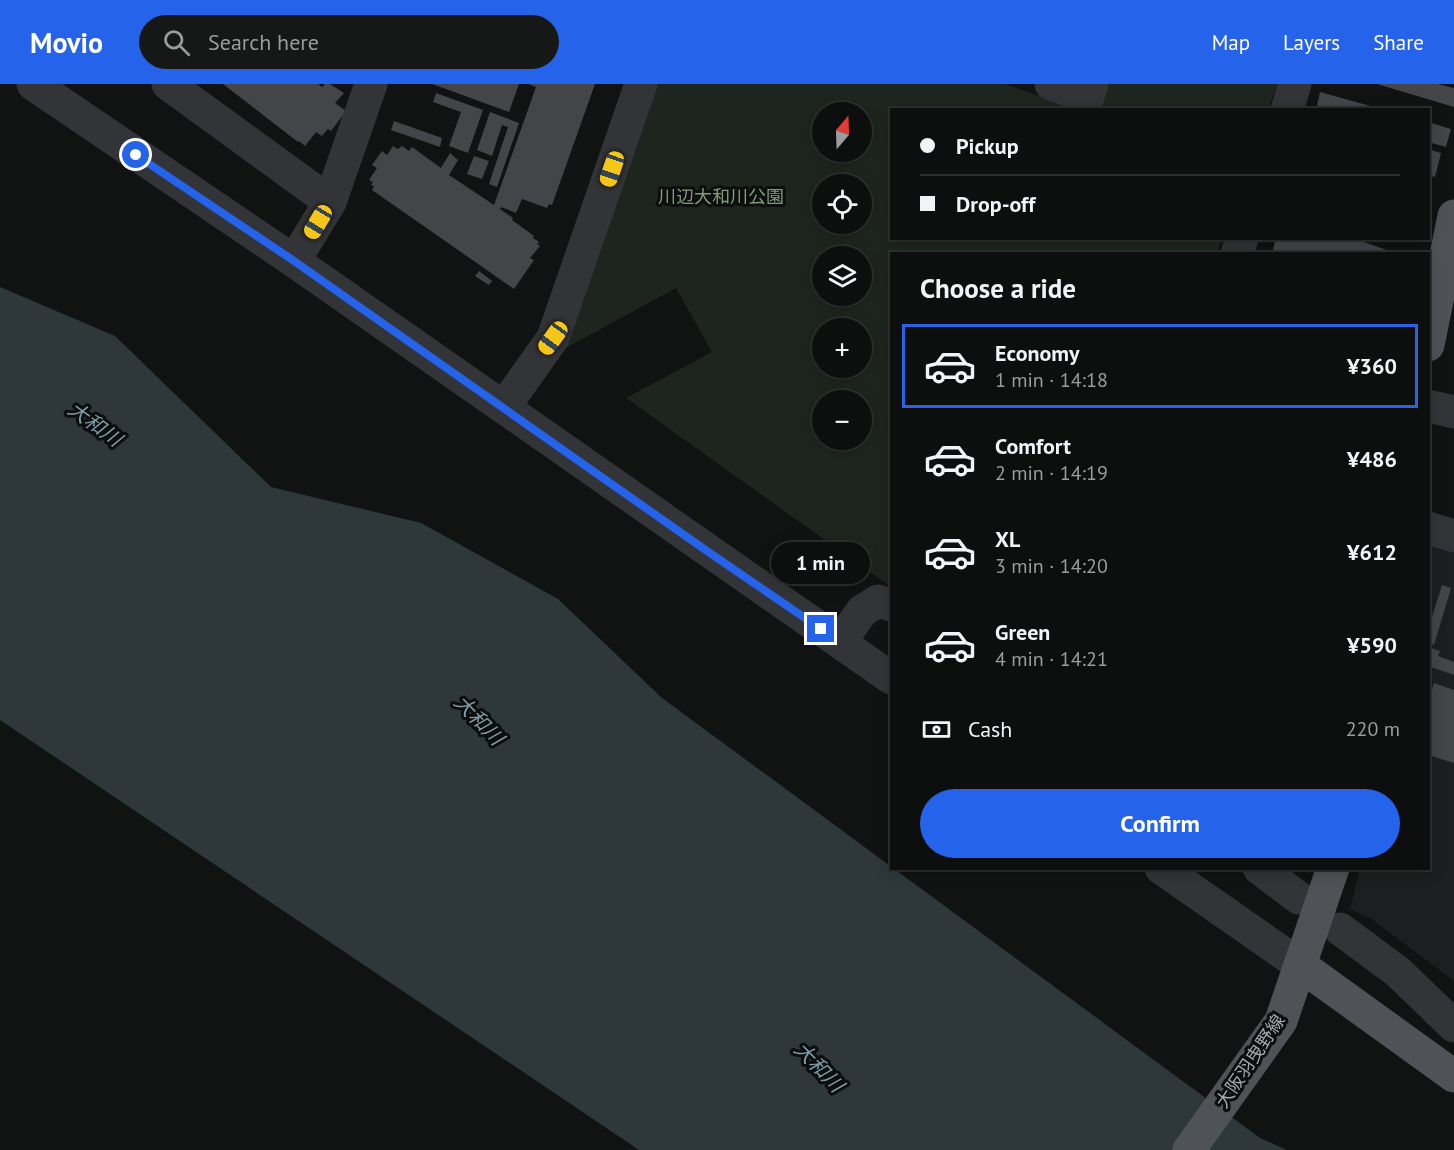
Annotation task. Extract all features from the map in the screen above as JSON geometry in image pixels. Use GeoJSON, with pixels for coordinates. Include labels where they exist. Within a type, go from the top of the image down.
{"type":"FeatureCollection","features":[{"type":"Feature","properties":{"kind":"main road"},"geometry":{"type":"LineString","coordinates":[[1430,335],[1454,216]]}},
{"type":"Feature","properties":{"kind":"main road","name":"大阪羽曳野線"},"geometry":{"type":"LineString","coordinates":[[1189,1150],[1281,1021],[1332,870]]}},
{"type":"Feature","properties":{"kind":"main road"},"geometry":{"type":"LineString","coordinates":[[1300,966],[1454,1076]]}},
{"type":"Feature","properties":{"kind":"street"},"geometry":{"type":"LineString","coordinates":[[33,84],[294,261],[890,677]]}},
{"type":"Feature","properties":{"kind":"street"},"geometry":{"type":"LineString","coordinates":[[168,84],[330,202]]}},
{"type":"Feature","properties":{"kind":"street"},"geometry":{"type":"LineString","coordinates":[[294,261],[330,202],[371,84]]}},
{"type":"Feature","properties":{"kind":"street"},"geometry":{"type":"LineString","coordinates":[[504,407],[553,338],[641,84]]}},
{"type":"Feature","properties":{"kind":"street"},"geometry":{"type":"LineString","coordinates":[[1052,84],[1088,97],[1092,84]]}},
{"type":"Feature","properties":{"kind":"street"},"geometry":{"type":"LineString","coordinates":[[1288,108],[1295,84]]}},
{"type":"Feature","properties":{"kind":"street"},"geometry":{"type":"LineString","coordinates":[[1430,406],[1454,412]]}},
{"type":"Feature","properties":{"kind":"street"},"geometry":{"type":"LineString","coordinates":[[1430,529],[1454,536]]}},
{"type":"Feature","properties":{"kind":"street"},"geometry":{"type":"LineString","coordinates":[[840,642],[862,610],[878,601],[890,605]]}},
{"type":"Feature","properties":{"kind":"street"},"geometry":{"type":"LineString","coordinates":[[1164,870],[1300,966]]}},
{"type":"Feature","properties":{"kind":"street"},"geometry":{"type":"LineString","coordinates":[[1262,870],[1299,898]]}},
{"type":"Feature","properties":{"kind":"street"},"geometry":{"type":"LineString","coordinates":[[1340,929],[1398,972],[1454,1026]]}},
{"type":"Feature","properties":{"kind":"shaded area"},"geometry":{"type":"Polygon","coordinates":[[[1430,544],[1454,552],[1454,981],[1370,918],[1350,909],[1360,870],[1430,870],[1430,544]]]}},
{"type":"Feature","properties":{"kind":"green space","name":"川辺大和川公園"},"geometry":{"type":"Polygon","coordinates":[[[655,84],[1005,84],[1073,108],[890,108],[890,240],[1222,240],[1218,252],[890,252],[890,586],[626,398],[712,352],[676,288],[564,349],[655,84]]]}},
{"type":"Feature","properties":{"kind":"green space"},"geometry":{"type":"Polygon","coordinates":[[[1105,84],[1278,84],[1268,108],[1097,108],[1105,84]]]}},
{"type":"Feature","properties":{"kind":"water","name":"大和川"},"geometry":{"type":"Polygon","coordinates":[[[0,287],[115,336],[271,487],[421,523],[558,599],[662,698],[890,866],[890,870],[896,870],[1260,1138],[1287,1150],[639,1150],[0,720],[0,287]]]}},
{"type":"Feature","properties":{"kind":"building"},"geometry":{"type":"Polygon","coordinates":[[[223,84],[318,84],[322,87],[330,84],[344,93],[335,103],[346,111],[331,131],[328,129],[322,136],[316,132],[305,146],[223,84]]]}},
{"type":"Feature","properties":{"kind":"building"},"geometry":{"type":"Polygon","coordinates":[[[432,84],[519,84],[509,112],[432,84]]]}},
{"type":"Feature","properties":{"kind":"building"},"geometry":{"type":"Polygon","coordinates":[[[528,84],[595,84],[552,205],[549,204],[547,208],[522,199],[516,213],[501,207],[500,209],[534,236],[533,238],[539,242],[537,244],[540,246],[530,258],[534,260],[514,289],[372,190],[373,182],[369,180],[377,168],[372,165],[382,151],[387,155],[393,146],[398,149],[402,146],[409,151],[412,147],[441,168],[450,153],[458,160],[449,175],[494,205],[536,87],[528,84]]]}},
{"type":"Feature","properties":{"kind":"building"},"geometry":{"type":"Polygon","coordinates":[[[1377,84],[1438,84],[1454,88],[1454,107],[1377,84]]]}},
{"type":"Feature","properties":{"kind":"building"},"geometry":{"type":"Polygon","coordinates":[[[1320,92],[1377,108],[1316,108],[1320,92]]]}},
{"type":"Feature","properties":{"kind":"building"},"geometry":{"type":"Polygon","coordinates":[[[436,93],[483,110],[468,153],[449,146],[461,112],[433,102],[436,93]]]}},
{"type":"Feature","properties":{"kind":"building"},"geometry":{"type":"Polygon","coordinates":[[[490,112],[519,123],[497,187],[489,184],[508,127],[502,125],[492,156],[477,150],[490,112]]]}},
{"type":"Feature","properties":{"kind":"building"},"geometry":{"type":"Polygon","coordinates":[[[394,121],[442,138],[440,147],[391,130],[394,121]]]}},
{"type":"Feature","properties":{"kind":"building"},"geometry":{"type":"Polygon","coordinates":[[[1430,123],[1451,129],[1446,147],[1430,143],[1430,123]]]}},
{"type":"Feature","properties":{"kind":"building"},"geometry":{"type":"Polygon","coordinates":[[[1430,150],[1441,153],[1435,177],[1430,176],[1430,150]]]}},
{"type":"Feature","properties":{"kind":"building"},"geometry":{"type":"Polygon","coordinates":[[[474,156],[489,161],[482,179],[467,174],[474,156]]]}},
{"type":"Feature","properties":{"kind":"building"},"geometry":{"type":"Polygon","coordinates":[[[1276,240],[1359,240],[1392,252],[1272,252],[1276,240]]]}},
{"type":"Feature","properties":{"kind":"building"},"geometry":{"type":"Polygon","coordinates":[[[479,271],[492,281],[489,285],[475,276],[479,271]]]}},
{"type":"Feature","properties":{"kind":"building"},"geometry":{"type":"Polygon","coordinates":[[[1442,585],[1451,588],[1434,645],[1430,644],[1430,624],[1442,585]]]}},
{"type":"Feature","properties":{"kind":"building"},"geometry":{"type":"Polygon","coordinates":[[[1430,648],[1440,651],[1438,656],[1454,662],[1454,675],[1430,667],[1430,648]]]}},
{"type":"Feature","properties":{"kind":"building"},"geometry":{"type":"Polygon","coordinates":[[[1434,683],[1454,690],[1454,763],[1430,756],[1430,696],[1434,683]]]}},
{"type":"Feature","properties":{"kind":"route"},"geometry":{"type":"LineString","coordinates":[[136,155],[294,261],[821,629]]}}]}
